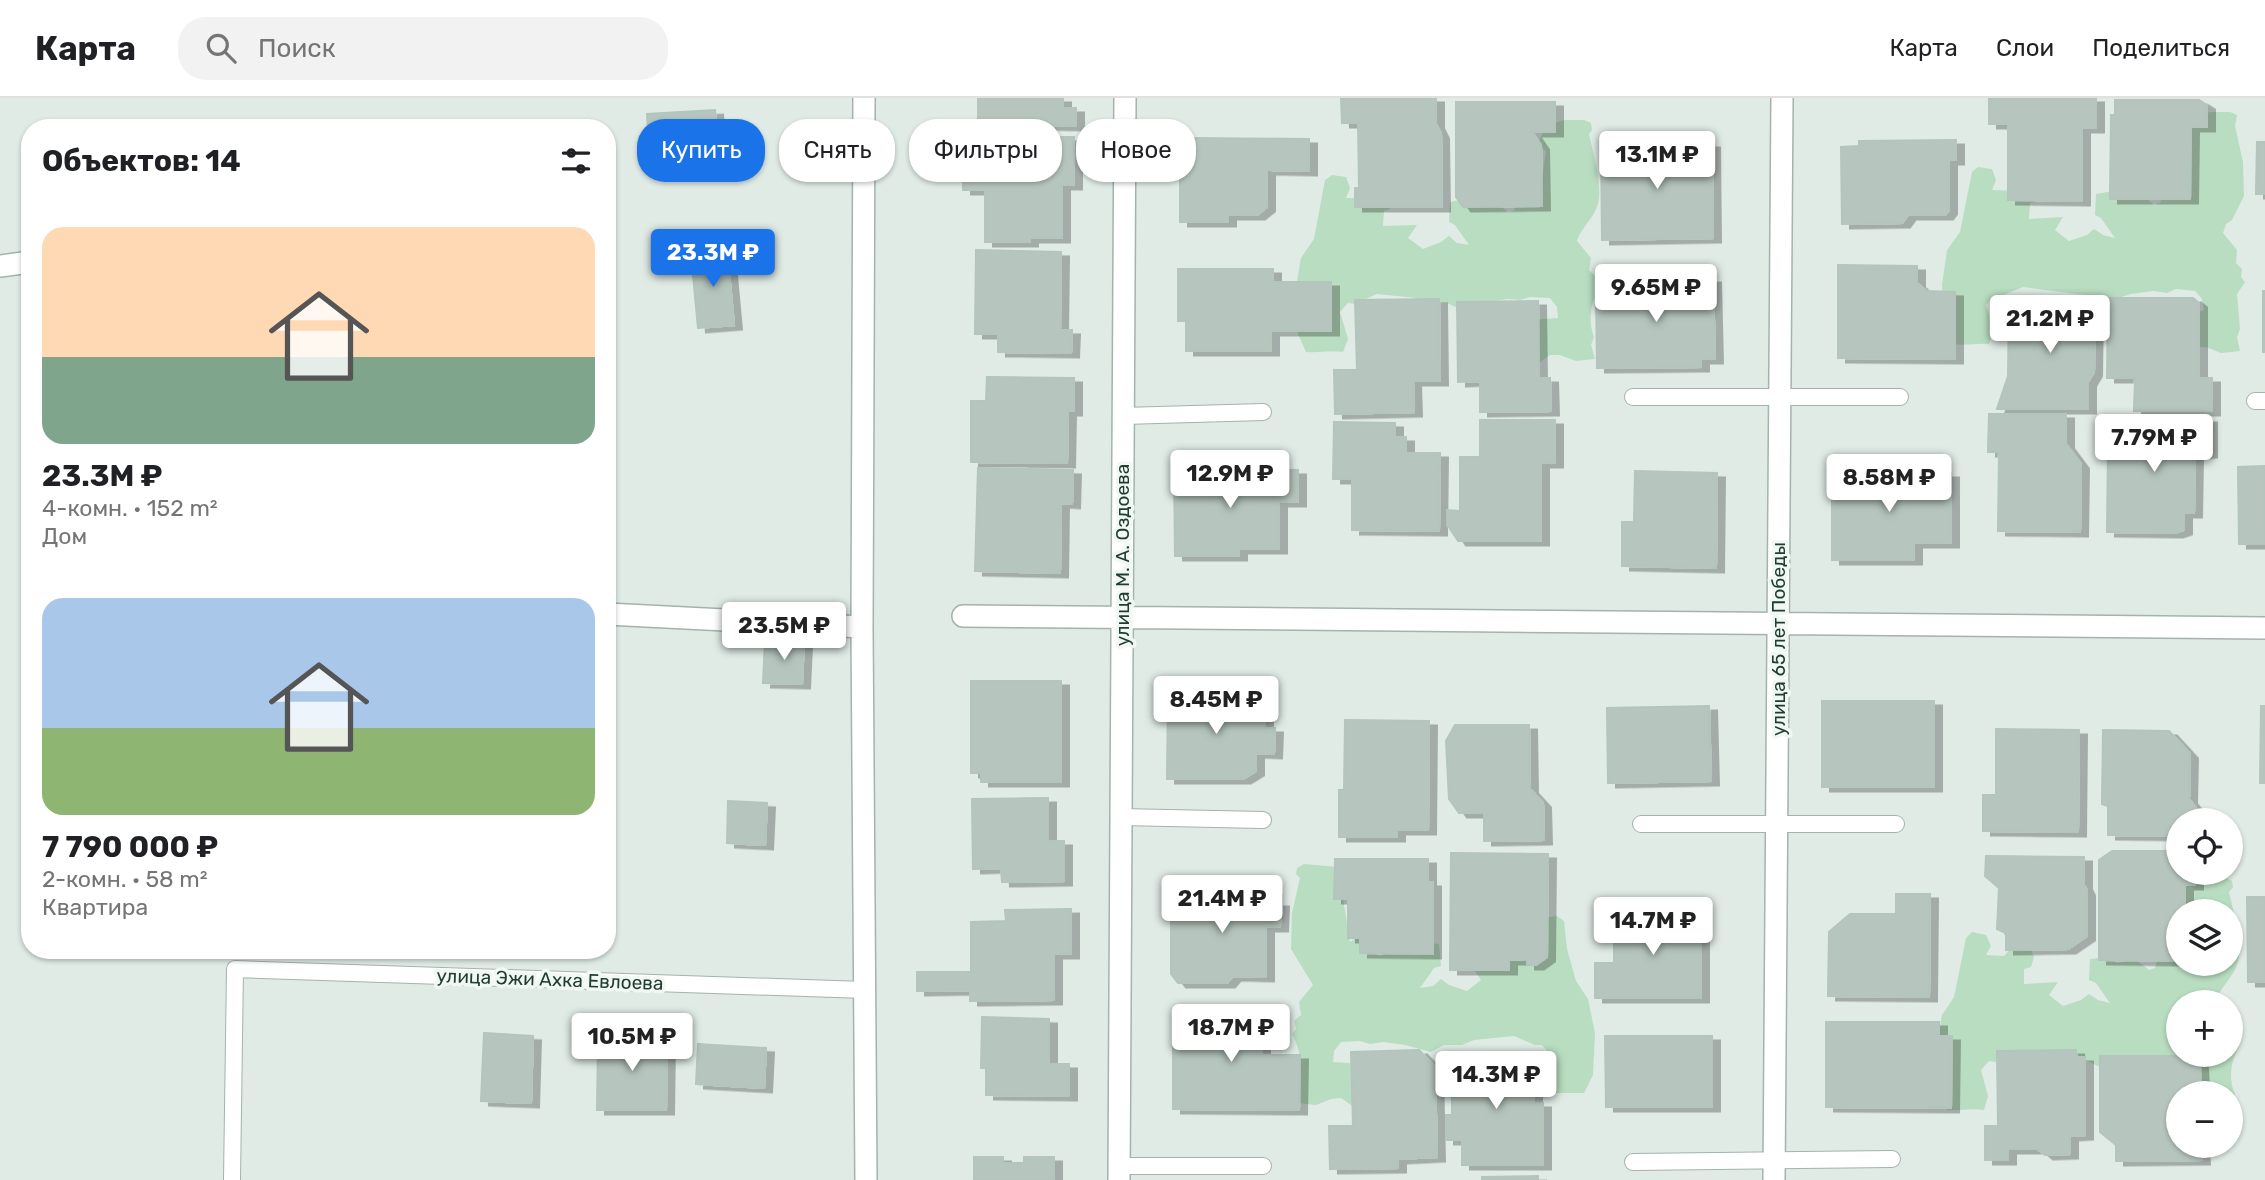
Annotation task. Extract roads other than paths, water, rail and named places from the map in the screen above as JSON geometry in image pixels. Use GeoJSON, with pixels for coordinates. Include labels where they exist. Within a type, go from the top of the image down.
{"type":"FeatureCollection","features":[{"type":"Feature","properties":{"kind":"street"},"geometry":{"type":"LineString","coordinates":[[864,98],[862,627],[866,1180]]}},
{"type":"Feature","properties":{"kind":"street","name":"улица М. А. Оздоева"},"geometry":{"type":"LineString","coordinates":[[1119,1173],[1125,98]]}},
{"type":"Feature","properties":{"kind":"street","name":"улица 65 лет Победы"},"geometry":{"type":"LineString","coordinates":[[1774,1170],[1782,98]]}},
{"type":"Feature","properties":{"kind":"street"},"geometry":{"type":"LineString","coordinates":[[0,266],[21,263]]}},
{"type":"Feature","properties":{"kind":"street"},"geometry":{"type":"LineString","coordinates":[[616,614],[862,627]]}},
{"type":"Feature","properties":{"kind":"street"},"geometry":{"type":"LineString","coordinates":[[964,616],[2265,628]]}},
{"type":"Feature","properties":{"kind":"lane"},"geometry":{"type":"LineString","coordinates":[[1633,397],[1900,397]]}},
{"type":"Feature","properties":{"kind":"lane"},"geometry":{"type":"LineString","coordinates":[[1123,416],[1263,412]]}},
{"type":"Feature","properties":{"kind":"lane"},"geometry":{"type":"LineString","coordinates":[[1121,817],[1263,820]]}},
{"type":"Feature","properties":{"kind":"lane"},"geometry":{"type":"LineString","coordinates":[[1641,824],[1896,824]]}},
{"type":"Feature","properties":{"kind":"lane","name":"улица Эжи Ахка Евлоева"},"geometry":{"type":"LineString","coordinates":[[232,1180],[235,969],[865,990]]}},
{"type":"Feature","properties":{"kind":"lane"},"geometry":{"type":"LineString","coordinates":[[1633,1162],[1774,1170],[1892,1158]]}},
{"type":"Feature","properties":{"kind":"lane"},"geometry":{"type":"LineString","coordinates":[[1119,1173],[1263,1167]]}}]}
